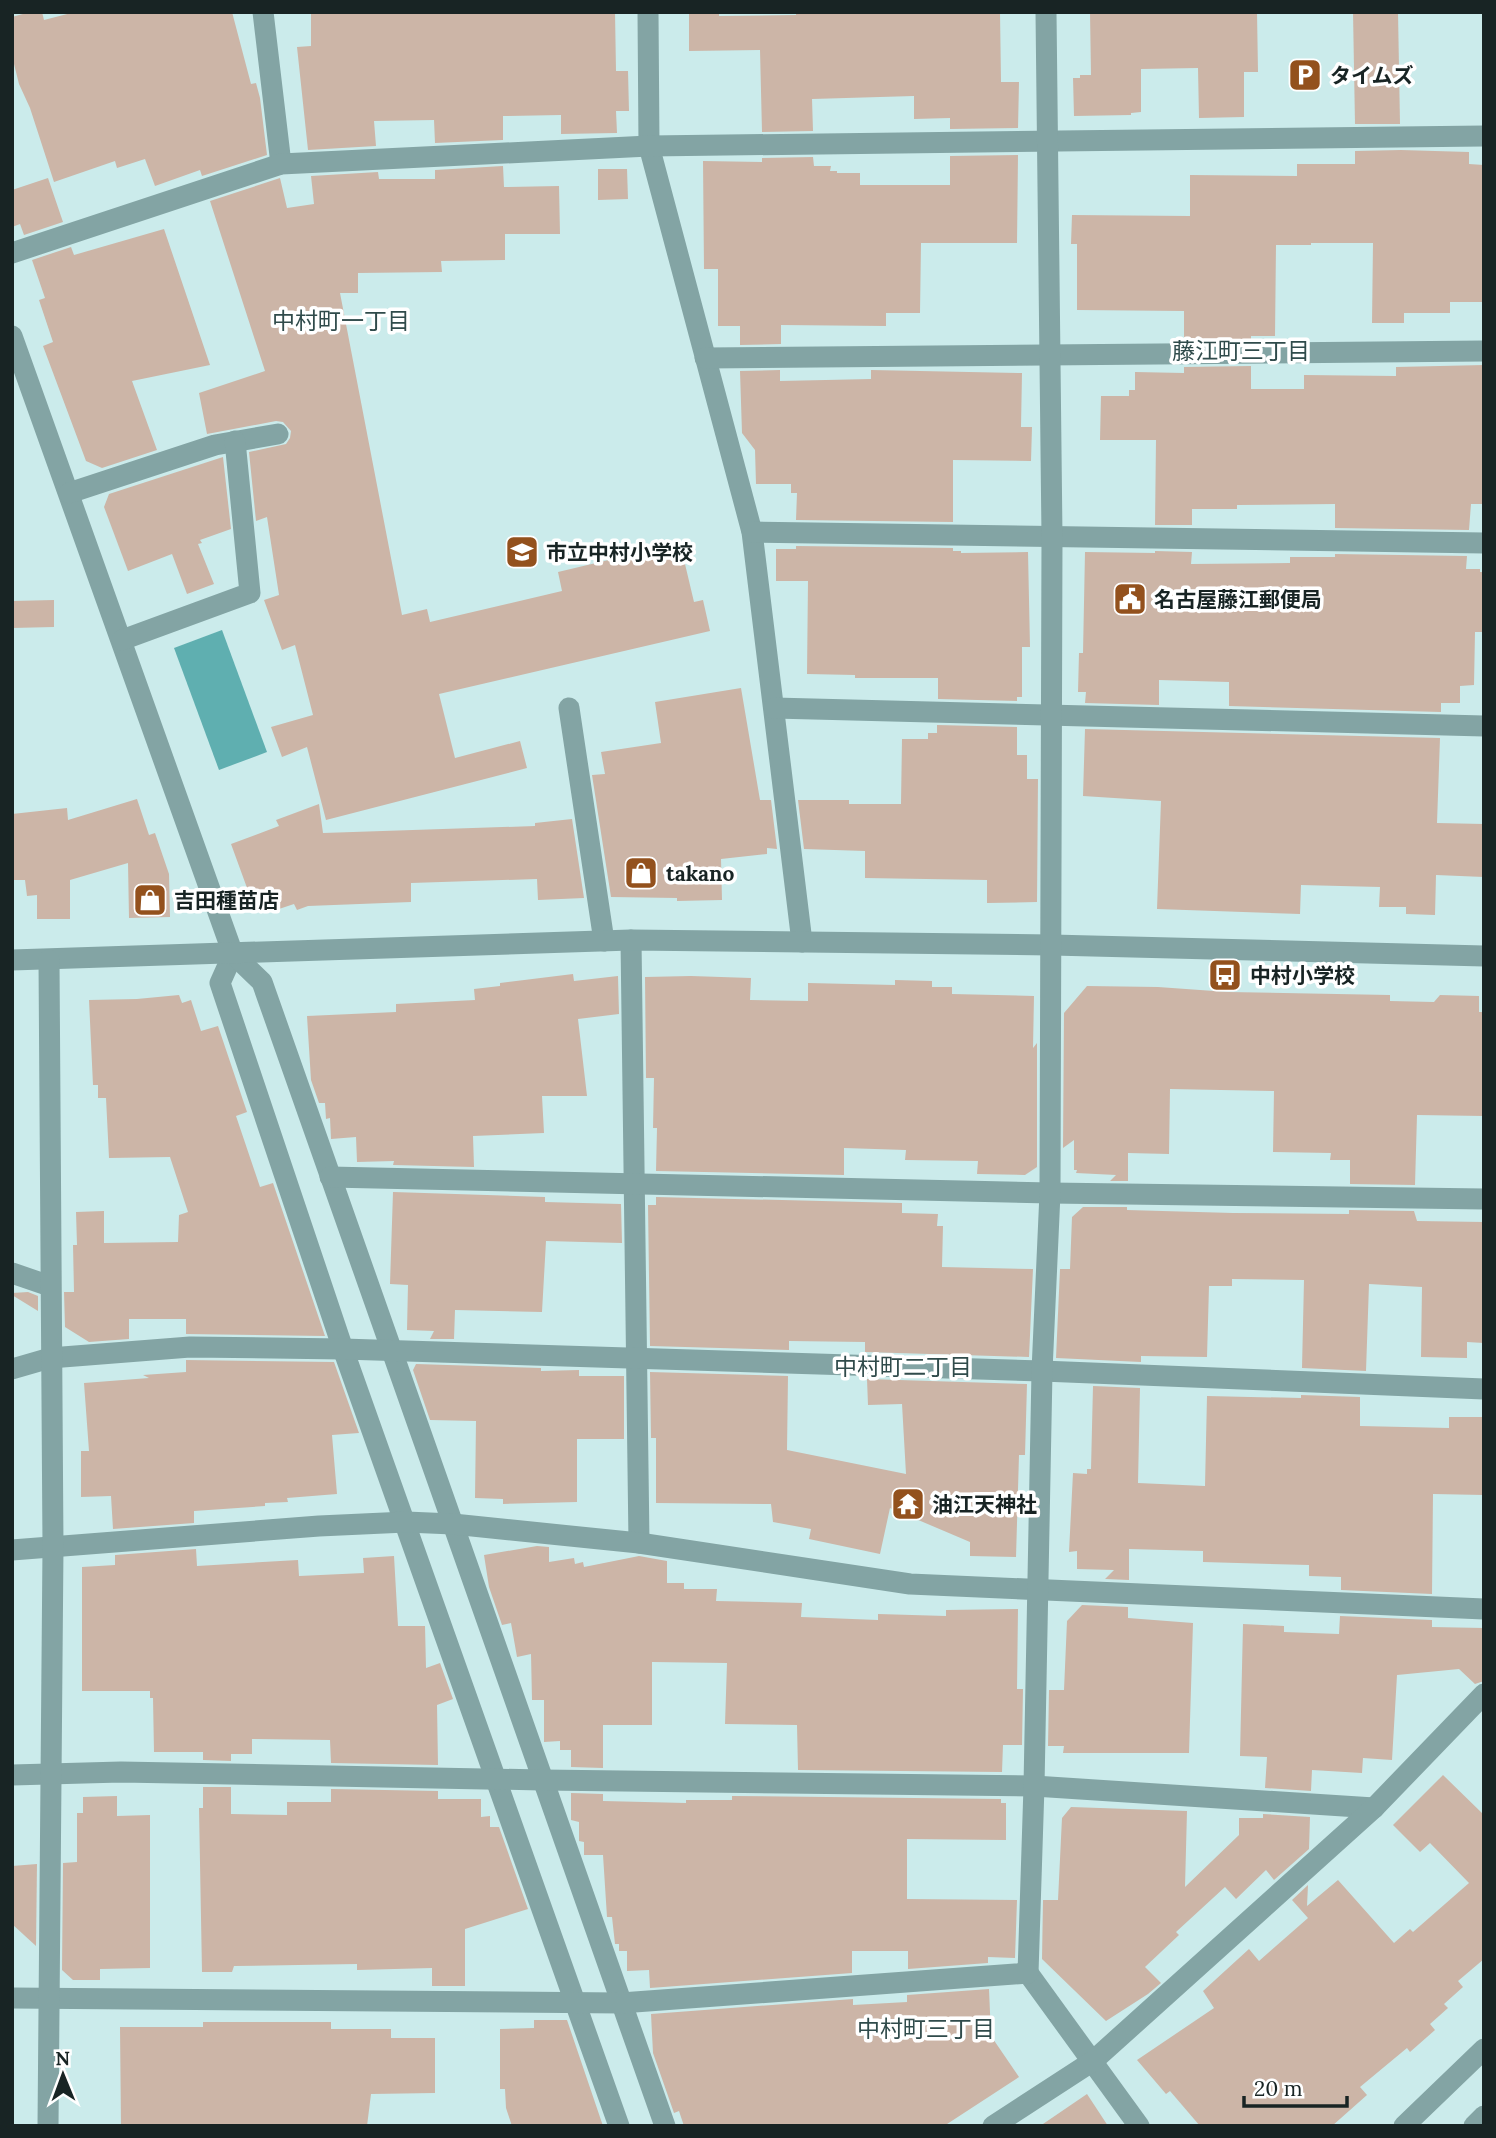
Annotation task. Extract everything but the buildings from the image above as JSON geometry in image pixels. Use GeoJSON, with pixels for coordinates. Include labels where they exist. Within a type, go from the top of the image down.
{"type":"FeatureCollection","features":[{"type":"Feature","properties":{"kind":"street"},"geometry":{"type":"LineString","coordinates":[[263,12],[281,164]]}},
{"type":"Feature","properties":{"kind":"street"},"geometry":{"type":"LineString","coordinates":[[648,12],[649,146],[752,532],[802,942]]}},
{"type":"Feature","properties":{"kind":"street"},"geometry":{"type":"LineString","coordinates":[[1046,12],[1052,537],[1050,1193],[1042,1371],[1039,1591],[1028,1973],[1139,2126]]}},
{"type":"Feature","properties":{"kind":"street"},"geometry":{"type":"LineString","coordinates":[[12,253],[281,164],[649,146],[1484,136]]}},
{"type":"Feature","properties":{"kind":"street"},"geometry":{"type":"LineString","coordinates":[[12,336],[233,954],[262,982],[665,2126]]}},
{"type":"Feature","properties":{"kind":"street"},"geometry":{"type":"LineString","coordinates":[[705,358],[1484,351]]}},
{"type":"Feature","properties":{"kind":"street"},"geometry":{"type":"LineString","coordinates":[[69,493],[215,445],[278,434]]}},
{"type":"Feature","properties":{"kind":"street"},"geometry":{"type":"LineString","coordinates":[[122,640],[250,593],[235,441]]}},
{"type":"Feature","properties":{"kind":"street"},"geometry":{"type":"LineString","coordinates":[[752,532],[1484,543]]}},
{"type":"Feature","properties":{"kind":"street"},"geometry":{"type":"LineString","coordinates":[[569,708],[604,941]]}},
{"type":"Feature","properties":{"kind":"street"},"geometry":{"type":"LineString","coordinates":[[774,708],[1484,726]]}},
{"type":"Feature","properties":{"kind":"street"},"geometry":{"type":"LineString","coordinates":[[631,940],[639,1544]]}},
{"type":"Feature","properties":{"kind":"street"},"geometry":{"type":"LineString","coordinates":[[12,960],[631,940],[1052,945],[1484,956]]}},
{"type":"Feature","properties":{"kind":"street"},"geometry":{"type":"LineString","coordinates":[[233,954],[220,984],[343,1349],[619,2126]]}},
{"type":"Feature","properties":{"kind":"street"},"geometry":{"type":"LineString","coordinates":[[48,2126],[53,1547],[49,960]]}},
{"type":"Feature","properties":{"kind":"street"},"geometry":{"type":"LineString","coordinates":[[330,1177],[1050,1193],[1484,1199]]}},
{"type":"Feature","properties":{"kind":"street"},"geometry":{"type":"LineString","coordinates":[[12,1273],[50,1286]]}},
{"type":"Feature","properties":{"kind":"street"},"geometry":{"type":"LineString","coordinates":[[12,1369],[50,1359],[190,1347],[343,1349],[1042,1371],[1484,1389]]}},
{"type":"Feature","properties":{"kind":"street"},"geometry":{"type":"LineString","coordinates":[[12,1550],[406,1521],[639,1544],[911,1584],[1484,1609]]}},
{"type":"Feature","properties":{"kind":"street"},"geometry":{"type":"LineString","coordinates":[[993,2126],[1093,2061],[1374,1808],[1484,1694]]}},
{"type":"Feature","properties":{"kind":"street"},"geometry":{"type":"LineString","coordinates":[[12,1775],[135,1772],[1034,1786],[1374,1808]]}},
{"type":"Feature","properties":{"kind":"street"},"geometry":{"type":"LineString","coordinates":[[12,1998],[621,2003],[1028,1973]]}},
{"type":"Feature","properties":{"kind":"street"},"geometry":{"type":"LineString","coordinates":[[1404,2126],[1484,2049]]}},
{"type":"Feature","properties":{"kind":"street"},"geometry":{"type":"LineString","coordinates":[[1474,2126],[1484,2116]]}},
{"type":"Feature","properties":{"kind":"water"},"geometry":{"type":"Polygon","coordinates":[[[222,630],[267,752],[219,770],[174,648],[222,630]]]}},
{"type":"Feature","properties":{"kind":"place","name":"タイムズ"},"geometry":{"type":"Point","coordinates":[1305,75]}},
{"type":"Feature","properties":{"kind":"place","name":"市立中村小学校"},"geometry":{"type":"Point","coordinates":[522,552]}},
{"type":"Feature","properties":{"kind":"place","name":"名古屋藤江郵便局"},"geometry":{"type":"Point","coordinates":[1130,599]}},
{"type":"Feature","properties":{"kind":"place","name":"takano"},"geometry":{"type":"Point","coordinates":[641,873]}},
{"type":"Feature","properties":{"kind":"place","name":"吉田種苗店"},"geometry":{"type":"Point","coordinates":[150,900]}},
{"type":"Feature","properties":{"kind":"place","name":"中村小学校"},"geometry":{"type":"Point","coordinates":[1225,975]}},
{"type":"Feature","properties":{"kind":"place","name":"油江天神社"},"geometry":{"type":"Point","coordinates":[908,1504]}},
{"type":"Feature","properties":{"kind":"district","name":"中村町一丁目"},"geometry":{"type":"Point","coordinates":[341,320]}},
{"type":"Feature","properties":{"kind":"district","name":"藤江町三丁目"},"geometry":{"type":"Point","coordinates":[1241,350]}},
{"type":"Feature","properties":{"kind":"district","name":"中村町二丁目"},"geometry":{"type":"Point","coordinates":[903,1366]}},
{"type":"Feature","properties":{"kind":"district","name":"中村町三丁目"},"geometry":{"type":"Point","coordinates":[926,2028]}}]}
